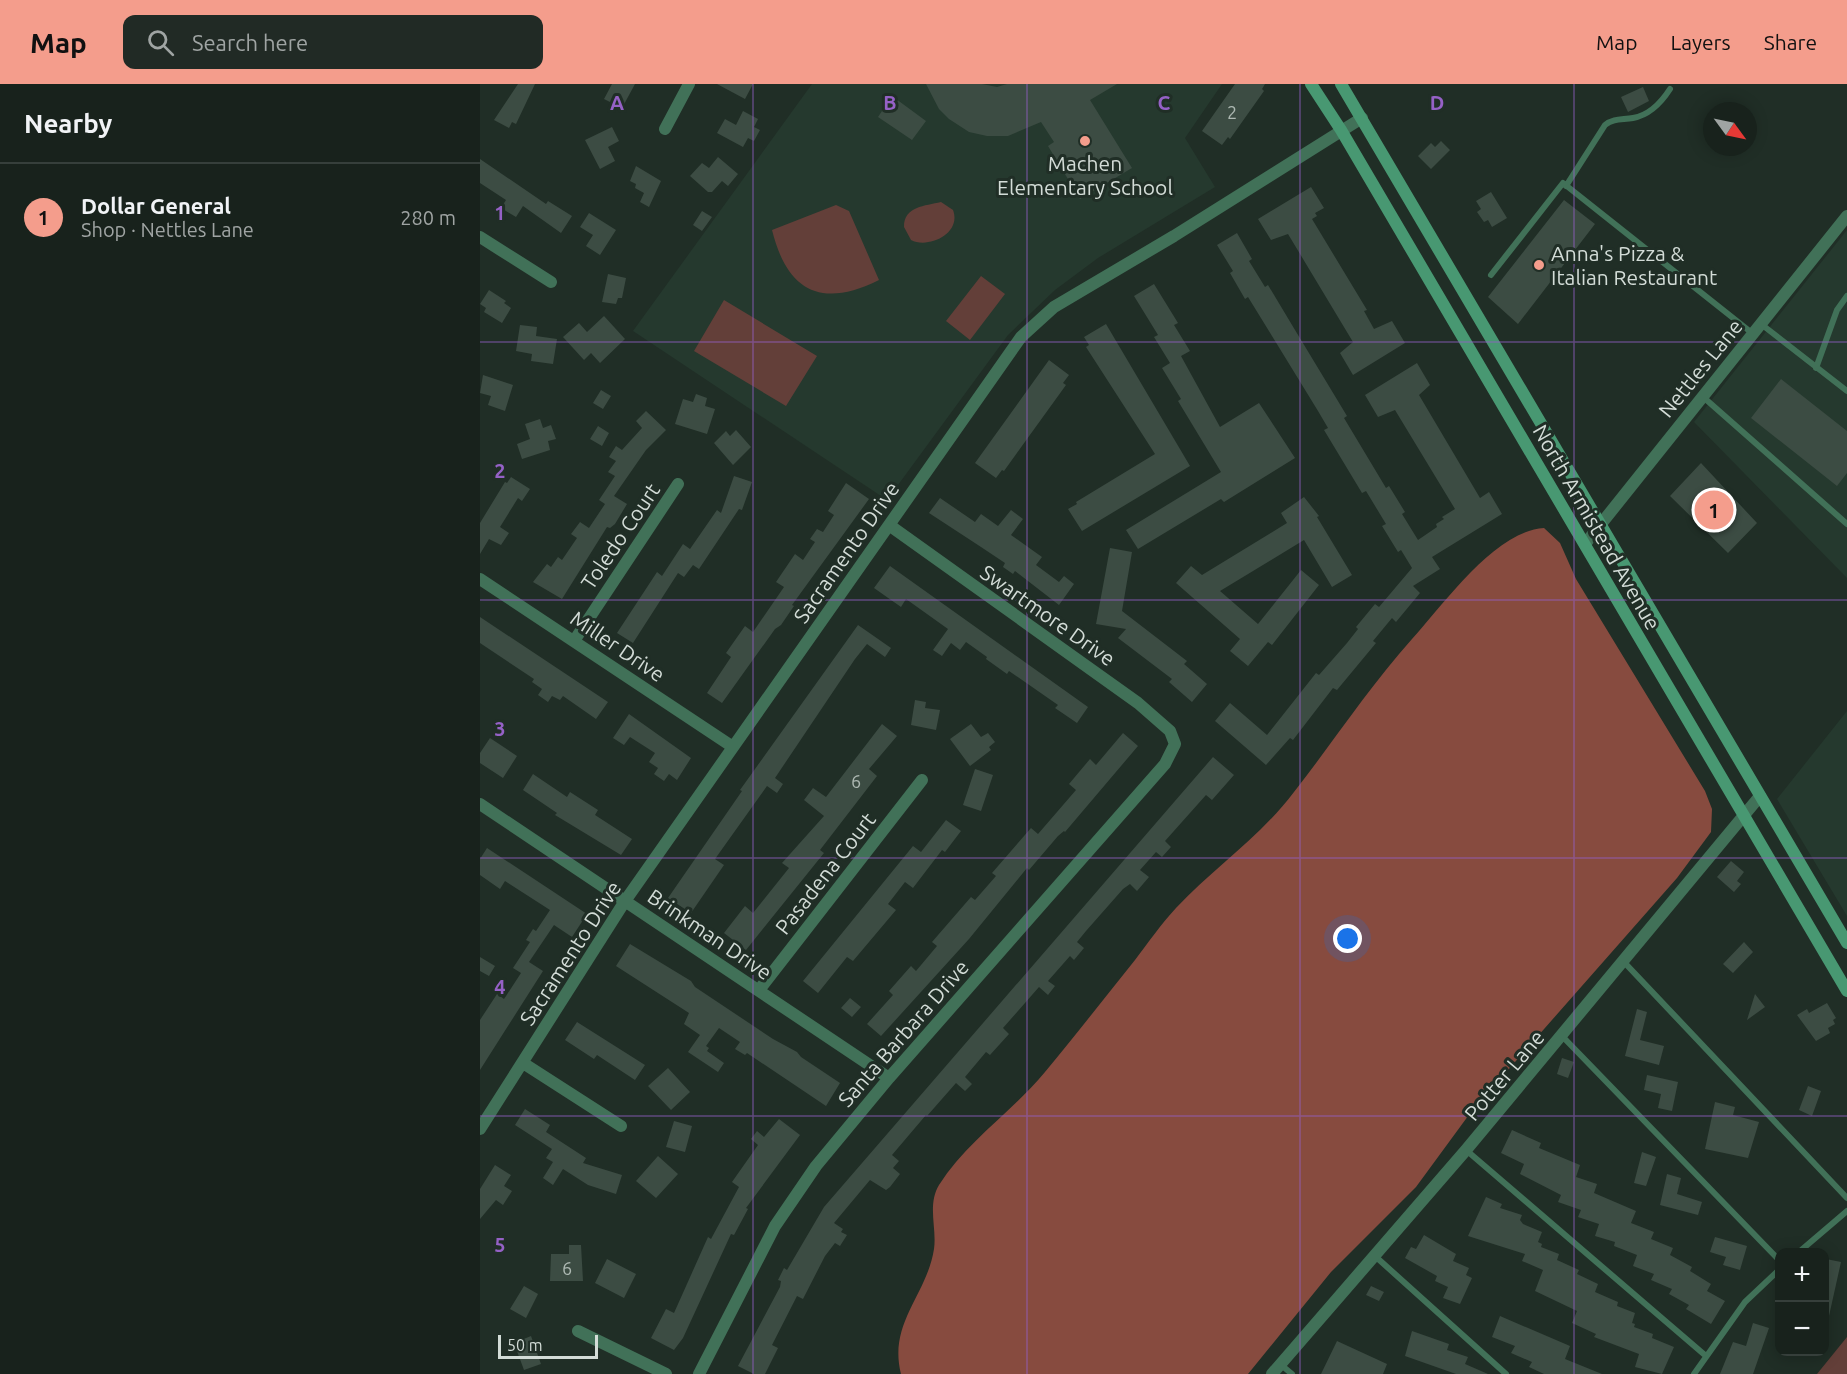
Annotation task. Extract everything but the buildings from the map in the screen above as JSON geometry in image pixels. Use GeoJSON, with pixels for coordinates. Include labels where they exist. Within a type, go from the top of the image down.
{"type":"FeatureCollection","features":[{"type":"Feature","properties":{"kind":"main road","name":"North Armistead Avenue"},"geometry":{"type":"LineString","coordinates":[[1311,84],[1341,130],[1847,991]]}},
{"type":"Feature","properties":{"kind":"main road","name":"North Armistead Avenue"},"geometry":{"type":"LineString","coordinates":[[1341,84],[1847,943]]}},
{"type":"Feature","properties":{"kind":"street"},"geometry":{"type":"LineString","coordinates":[[665,129],[689,84]]}},
{"type":"Feature","properties":{"kind":"street","name":"Sacramento Drive"},"geometry":{"type":"LineString","coordinates":[[480,1129],[625,901],[1021,337],[1054,307],[1362,118]]}},
{"type":"Feature","properties":{"kind":"street","name":"Nettles Lane"},"geometry":{"type":"LineString","coordinates":[[1585,544],[1847,216]]}},
{"type":"Feature","properties":{"kind":"street"},"geometry":{"type":"LineString","coordinates":[[480,237],[551,282]]}},
{"type":"Feature","properties":{"kind":"street","name":"Toledo Court"},"geometry":{"type":"LineString","coordinates":[[574,640],[678,484]]}},
{"type":"Feature","properties":{"kind":"street","name":"Swartmore Drive"},"geometry":{"type":"LineString","coordinates":[[889,525],[1138,703],[1170,731],[1175,744]]}},
{"type":"Feature","properties":{"kind":"street","name":"Miller Drive"},"geometry":{"type":"LineString","coordinates":[[480,579],[733,747]]}},
{"type":"Feature","properties":{"kind":"street","name":"Santa Barbara Drive"},"geometry":{"type":"LineString","coordinates":[[699,1374],[756,1260],[795,1193],[889,1078],[1165,764],[1175,744]]}},
{"type":"Feature","properties":{"kind":"street","name":"Pasadena Court"},"geometry":{"type":"LineString","coordinates":[[759,990],[922,780]]}},
{"type":"Feature","properties":{"kind":"street","name":"Potter Lane"},"geometry":{"type":"LineString","coordinates":[[1276,1369],[1376,1257],[1760,796]]}},
{"type":"Feature","properties":{"kind":"street","name":"Brinkman Drive"},"geometry":{"type":"LineString","coordinates":[[480,804],[889,1078]]}},
{"type":"Feature","properties":{"kind":"street"},"geometry":{"type":"LineString","coordinates":[[523,1063],[621,1126]]}},
{"type":"Feature","properties":{"kind":"street"},"geometry":{"type":"LineString","coordinates":[[578,1331],[666,1374]]}},
{"type":"Feature","properties":{"kind":"lane"},"geometry":{"type":"LineString","coordinates":[[1566,186],[1605,125],[1611,120],[1648,113],[1664,99],[1670,88]]}},
{"type":"Feature","properties":{"kind":"lane"},"geometry":{"type":"LineString","coordinates":[[1491,275],[1563,183],[1752,333]]}},
{"type":"Feature","properties":{"kind":"lane"},"geometry":{"type":"LineString","coordinates":[[1816,368],[1837,310],[1847,296]]}},
{"type":"Feature","properties":{"kind":"lane"},"geometry":{"type":"LineString","coordinates":[[1761,323],[1847,390]]}},
{"type":"Feature","properties":{"kind":"lane"},"geometry":{"type":"LineString","coordinates":[[1702,396],[1847,524]]}},
{"type":"Feature","properties":{"kind":"lane"},"geometry":{"type":"LineString","coordinates":[[1623,961],[1847,1198]]}},
{"type":"Feature","properties":{"kind":"lane"},"geometry":{"type":"LineString","coordinates":[[1562,1036],[1775,1257]]}},
{"type":"Feature","properties":{"kind":"lane"},"geometry":{"type":"LineString","coordinates":[[1466,1150],[1706,1356]]}},
{"type":"Feature","properties":{"kind":"lane"},"geometry":{"type":"LineString","coordinates":[[1803,1248],[1847,1211]]}},
{"type":"Feature","properties":{"kind":"lane"},"geometry":{"type":"LineString","coordinates":[[1376,1257],[1506,1374]]}},
{"type":"Feature","properties":{"kind":"lane"},"geometry":{"type":"LineString","coordinates":[[1695,1374],[1745,1302],[1775,1273]]}},
{"type":"Feature","properties":{"kind":"lane"},"geometry":{"type":"LineString","coordinates":[[1276,1369],[1292,1374]]}},
{"type":"Feature","properties":{"kind":"shaded area"},"geometry":{"type":"Polygon","coordinates":[[[812,84],[1222,84],[1185,138],[1215,187],[1098,258],[1055,290],[1008,335],[887,500],[633,331],[812,84]]]}},
{"type":"Feature","properties":{"kind":"shaded area"},"geometry":{"type":"Polygon","coordinates":[[[941,202],[953,210],[953,226],[942,237],[934,241],[911,240],[904,227],[905,220],[911,211],[941,202]]]}},
{"type":"Feature","properties":{"kind":"shaded area"},"geometry":{"type":"Polygon","coordinates":[[[836,205],[849,211],[879,280],[858,289],[840,293],[824,293],[809,289],[787,268],[772,230],[836,205]]]}},
{"type":"Feature","properties":{"kind":"shaded area"},"geometry":{"type":"Polygon","coordinates":[[[1847,230],[1847,578],[1694,422],[1847,230]]]}},
{"type":"Feature","properties":{"kind":"shaded area"},"geometry":{"type":"Polygon","coordinates":[[[981,276],[1005,294],[970,340],[946,321],[981,276]]]}},
{"type":"Feature","properties":{"kind":"shaded area"},"geometry":{"type":"Polygon","coordinates":[[[724,300],[817,356],[786,406],[694,351],[724,300]]]}},
{"type":"Feature","properties":{"kind":"shaded area"},"geometry":{"type":"Polygon","coordinates":[[[1544,528],[1560,543],[1576,579],[1705,791],[1712,809],[1711,832],[1677,878],[1471,1112],[1416,1187],[1331,1272],[1248,1374],[901,1374],[898,1356],[900,1339],[904,1324],[930,1265],[935,1241],[933,1217],[935,1193],[950,1169],[1045,1072],[1176,908],[1281,808],[1396,657],[1455,589],[1489,555],[1507,542],[1526,532],[1544,528]]]}},
{"type":"Feature","properties":{"kind":"shaded area"},"geometry":{"type":"Polygon","coordinates":[[[1847,711],[1847,916],[1777,799],[1847,711]]]}},
{"type":"Feature","properties":{"kind":"shaded area"},"geometry":{"type":"Polygon","coordinates":[[[1847,1337],[1847,1374],[1817,1374],[1847,1337]]]}},
{"type":"Feature","properties":{"kind":"place","name":"Machen Elementary School"},"geometry":{"type":"Point","coordinates":[1085,141]}},
{"type":"Feature","properties":{"kind":"place","name":"Anna's Pizza & Italian Restaurant"},"geometry":{"type":"Point","coordinates":[1539,265]}},
{"type":"Feature","properties":{"kind":"place","name":"Dollar General"},"geometry":{"type":"Point","coordinates":[1714,510]}}]}
